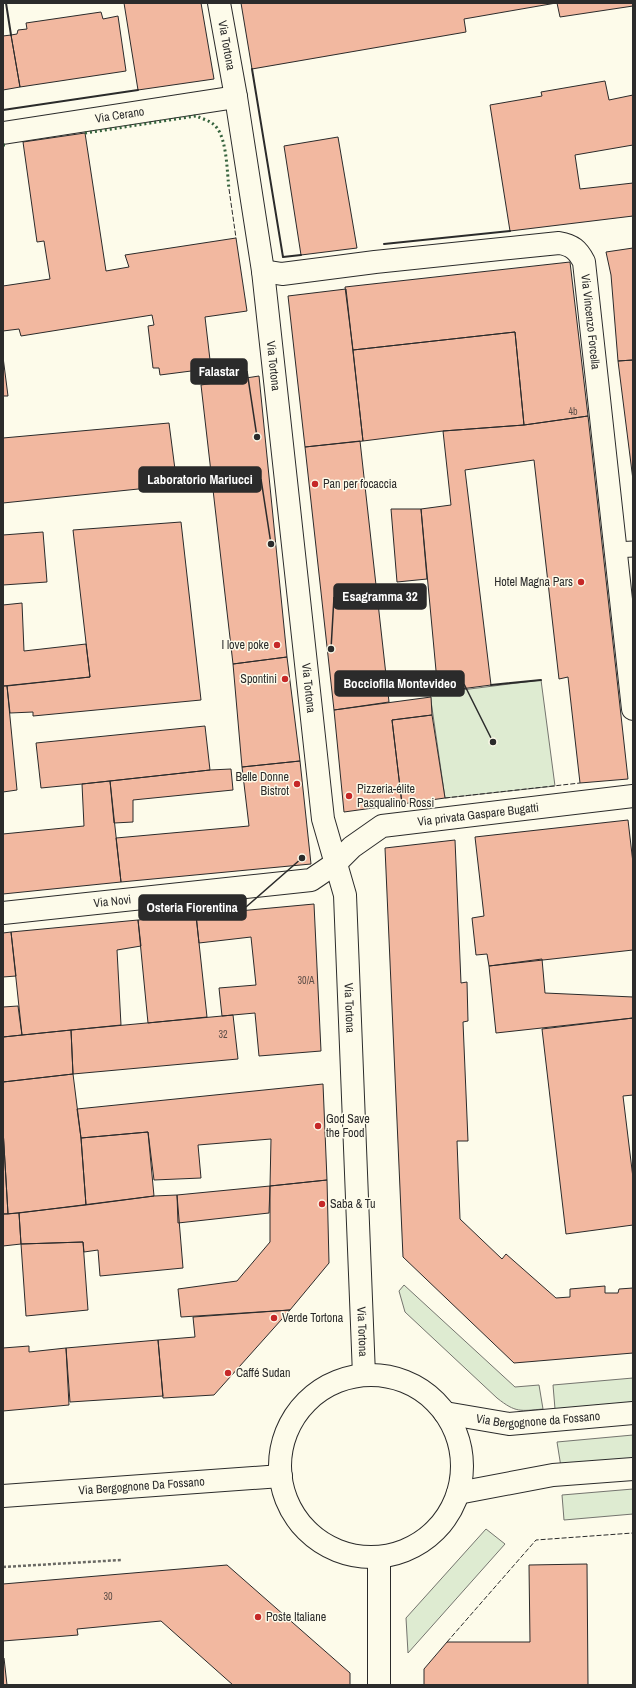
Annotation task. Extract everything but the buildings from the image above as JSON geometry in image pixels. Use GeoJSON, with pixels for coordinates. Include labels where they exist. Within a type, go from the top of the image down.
{"type":"FeatureCollection","features":[{"type":"Feature","properties":{"kind":"street","name":"Via Tortona"},"geometry":{"type":"LineString","coordinates":[[219,3],[264,271],[323,819],[345,895],[364,1375]]}},
{"type":"Feature","properties":{"kind":"street","name":"Via Cerano"},"geometry":{"type":"LineString","coordinates":[[3,133],[236,97]]}},
{"type":"Feature","properties":{"kind":"street","name":"Via Vincenzo Forcella"},"geometry":{"type":"LineString","coordinates":[[264,271],[282,274],[375,262],[559,244],[570,245],[579,252],[584,262],[624,550],[633,709]]}},
{"type":"Feature","properties":{"kind":"street","name":"Via privata Gaspare Bugatti"},"geometry":{"type":"LineString","coordinates":[[336,863],[352,847],[382,826],[633,796]]}},
{"type":"Feature","properties":{"kind":"street","name":"Via Novi"},"geometry":{"type":"LineString","coordinates":[[3,913],[311,880],[336,863]]}},
{"type":"Feature","properties":{"kind":"street"},"geometry":{"type":"LineString","coordinates":[[364,1375],[385,1376],[410,1384],[431,1398],[445,1413],[455,1431],[461,1452],[462,1472],[458,1493],[444,1519],[439,1527],[424,1540],[407,1549],[389,1555],[379,1557],[357,1556],[326,1545],[308,1532],[291,1509],[281,1476],[282,1454],[287,1432],[305,1403],[332,1384],[364,1375]]}},
{"type":"Feature","properties":{"kind":"street","name":"Via Bergognone da Fossano"},"geometry":{"type":"LineString","coordinates":[[445,1413],[509,1424],[633,1414]]}},
{"type":"Feature","properties":{"kind":"street"},"geometry":{"type":"LineString","coordinates":[[458,1493],[553,1475],[633,1469]]}},
{"type":"Feature","properties":{"kind":"street","name":"Via Bergognone Da Fossano"},"geometry":{"type":"LineString","coordinates":[[3,1496],[281,1476]]}},
{"type":"Feature","properties":{"kind":"street"},"geometry":{"type":"LineString","coordinates":[[379,1557],[380,1685]]}},
{"type":"Feature","properties":{"kind":"path"},"geometry":{"type":"LineString","coordinates":[[3,1567],[121,1560]]}},
{"type":"Feature","properties":{"kind":"green space"},"geometry":{"type":"Polygon","coordinates":[[[541,680],[555,786],[445,798],[430,694],[541,680]]]}},
{"type":"Feature","properties":{"kind":"green space"},"geometry":{"type":"Polygon","coordinates":[[[404,1285],[515,1387],[539,1385],[543,1409],[518,1410],[497,1398],[405,1312],[399,1291],[404,1285]]]}},
{"type":"Feature","properties":{"kind":"green space"},"geometry":{"type":"Polygon","coordinates":[[[633,1378],[633,1402],[555,1409],[553,1385],[633,1378]]]}},
{"type":"Feature","properties":{"kind":"green space"},"geometry":{"type":"Polygon","coordinates":[[[633,1435],[633,1460],[561,1467],[557,1442],[633,1435]]]}},
{"type":"Feature","properties":{"kind":"green space"},"geometry":{"type":"Polygon","coordinates":[[[633,1489],[633,1514],[564,1520],[562,1495],[633,1489]]]}},
{"type":"Feature","properties":{"kind":"green space"},"geometry":{"type":"Polygon","coordinates":[[[486,1529],[505,1544],[408,1653],[406,1618],[486,1529]]]}},
{"type":"Feature","properties":{"kind":"hedge"},"geometry":{"type":"LineString","coordinates":[[85,133],[196,116],[207,120],[217,128],[223,141],[229,189]]}},
{"type":"Feature","properties":{"kind":"fence"},"geometry":{"type":"LineString","coordinates":[[229,189],[236,238]]}},
{"type":"Feature","properties":{"kind":"fence"},"geometry":{"type":"LineString","coordinates":[[445,798],[580,783]]}},
{"type":"Feature","properties":{"kind":"fence"},"geometry":{"type":"LineString","coordinates":[[447,1642],[536,1540],[633,1533]]}},
{"type":"Feature","properties":{"kind":"wall"},"geometry":{"type":"LineString","coordinates":[[6,3],[11,35]]}},
{"type":"Feature","properties":{"kind":"wall"},"geometry":{"type":"LineString","coordinates":[[252,69],[283,257],[301,255]]}},
{"type":"Feature","properties":{"kind":"wall"},"geometry":{"type":"LineString","coordinates":[[3,110],[138,90]]}},
{"type":"Feature","properties":{"kind":"wall"},"geometry":{"type":"LineString","coordinates":[[384,244],[510,231]]}},
{"type":"Feature","properties":{"kind":"wall"},"geometry":{"type":"LineString","coordinates":[[491,685],[541,680]]}},
{"type":"Feature","properties":{"kind":"place","name":"Falastar"},"geometry":{"type":"Point","coordinates":[257,437]}},
{"type":"Feature","properties":{"kind":"place","name":"Pan per focaccia"},"geometry":{"type":"Point","coordinates":[315,484]}},
{"type":"Feature","properties":{"kind":"place","name":"Laboratorio Mariucci"},"geometry":{"type":"Point","coordinates":[271,544]}},
{"type":"Feature","properties":{"kind":"place","name":"Hotel Magna Pars"},"geometry":{"type":"Point","coordinates":[581,582]}},
{"type":"Feature","properties":{"kind":"place","name":"I love poke"},"geometry":{"type":"Point","coordinates":[277,645]}},
{"type":"Feature","properties":{"kind":"place","name":"Esagramma 32"},"geometry":{"type":"Point","coordinates":[331,649]}},
{"type":"Feature","properties":{"kind":"place","name":"Spontini"},"geometry":{"type":"Point","coordinates":[285,679]}},
{"type":"Feature","properties":{"kind":"place","name":"Bocciofila Montevideo"},"geometry":{"type":"Point","coordinates":[493,742]}},
{"type":"Feature","properties":{"kind":"place","name":"Belle Donne Bistrot"},"geometry":{"type":"Point","coordinates":[297,784]}},
{"type":"Feature","properties":{"kind":"place","name":"Pizzeria-élite Pasqualino Rossi"},"geometry":{"type":"Point","coordinates":[349,796]}},
{"type":"Feature","properties":{"kind":"place","name":"Osteria Fiorentina"},"geometry":{"type":"Point","coordinates":[302,858]}},
{"type":"Feature","properties":{"kind":"place","name":"God Save the Food"},"geometry":{"type":"Point","coordinates":[318,1126]}},
{"type":"Feature","properties":{"kind":"place","name":"Saba & Tu"},"geometry":{"type":"Point","coordinates":[322,1204]}},
{"type":"Feature","properties":{"kind":"place","name":"Verde Tortona"},"geometry":{"type":"Point","coordinates":[274,1318]}},
{"type":"Feature","properties":{"kind":"place","name":"Caffé Sudan"},"geometry":{"type":"Point","coordinates":[228,1373]}},
{"type":"Feature","properties":{"kind":"place","name":"Poste Italiane"},"geometry":{"type":"Point","coordinates":[258,1617]}}]}
